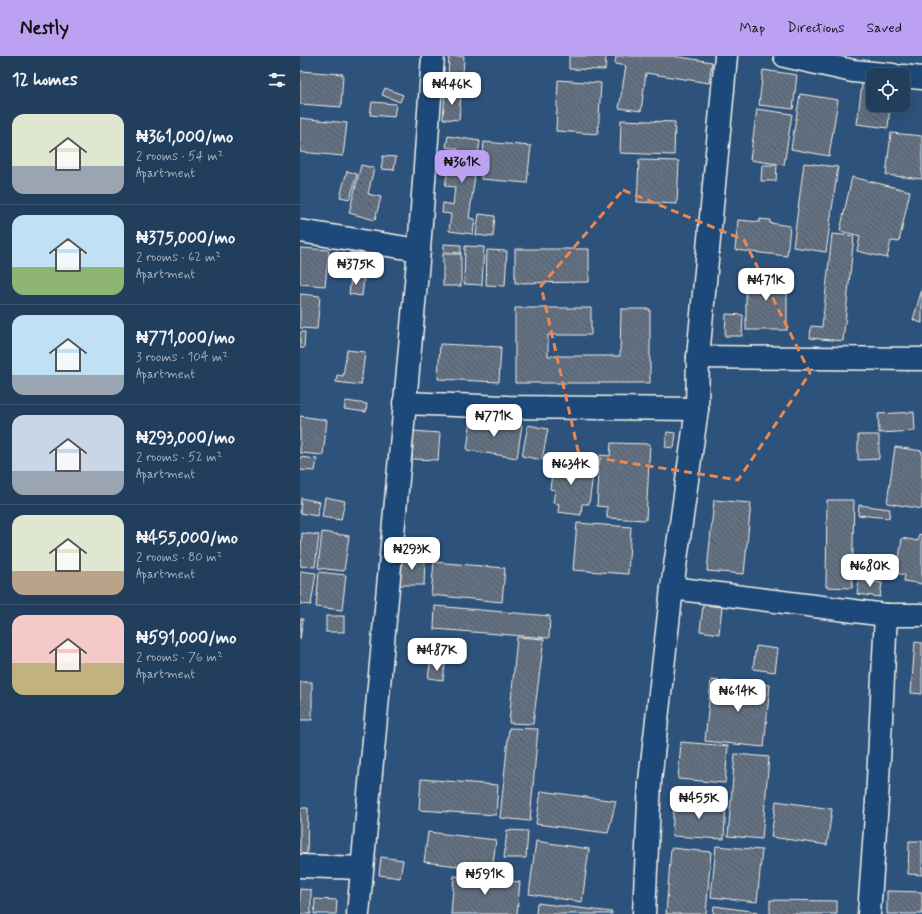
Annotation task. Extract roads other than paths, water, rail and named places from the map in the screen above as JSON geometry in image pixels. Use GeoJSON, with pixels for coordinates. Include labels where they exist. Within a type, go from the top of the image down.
{"type":"FeatureCollection","features":[{"type":"Feature","properties":{"kind":"street"},"geometry":{"type":"LineString","coordinates":[[358,914],[419,250],[433,56]]}},
{"type":"Feature","properties":{"kind":"street"},"geometry":{"type":"LineString","coordinates":[[644,914],[650,781],[672,588],[697,409],[698,357],[726,56]]}},
{"type":"Feature","properties":{"kind":"street"},"geometry":{"type":"LineString","coordinates":[[785,56],[866,72]]}},
{"type":"Feature","properties":{"kind":"street"},"geometry":{"type":"LineString","coordinates":[[910,77],[922,78]]}},
{"type":"Feature","properties":{"kind":"street"},"geometry":{"type":"LineString","coordinates":[[300,231],[419,250]]}},
{"type":"Feature","properties":{"kind":"street"},"geometry":{"type":"LineString","coordinates":[[698,357],[922,359]]}},
{"type":"Feature","properties":{"kind":"street"},"geometry":{"type":"LineString","coordinates":[[404,403],[505,407],[697,409]]}},
{"type":"Feature","properties":{"kind":"street"},"geometry":{"type":"LineString","coordinates":[[672,588],[886,615],[922,615]]}},
{"type":"Feature","properties":{"kind":"street"},"geometry":{"type":"LineString","coordinates":[[869,914],[877,801],[886,615]]}},
{"type":"Feature","properties":{"kind":"street"},"geometry":{"type":"LineString","coordinates":[[300,866],[362,868]]}}]}
